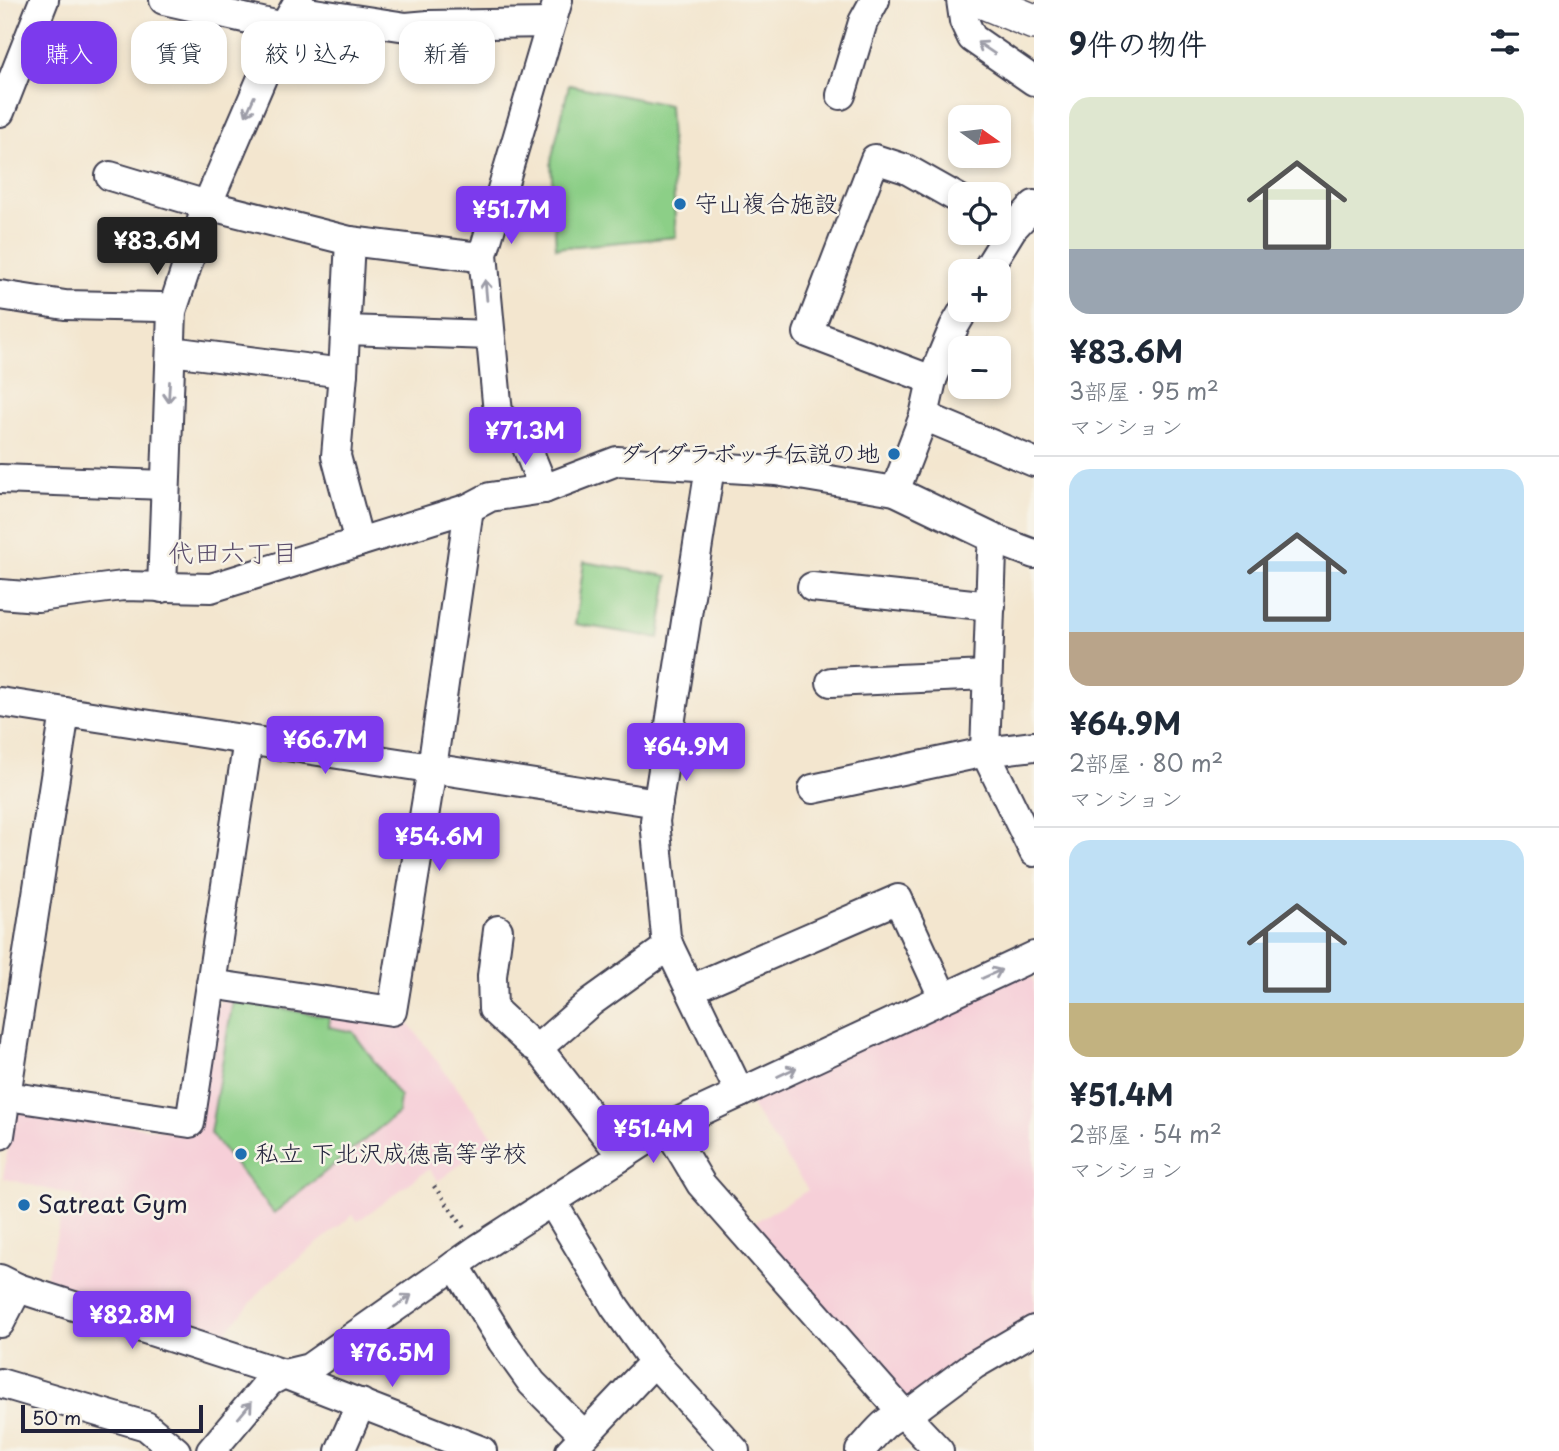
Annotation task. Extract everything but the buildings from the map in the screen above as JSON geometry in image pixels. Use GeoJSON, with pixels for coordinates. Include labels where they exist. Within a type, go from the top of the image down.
{"type":"FeatureCollection","features":[{"type":"Feature","properties":{"kind":"main road"},"geometry":{"type":"LineString","coordinates":[[981,0],[1034,22]]}},
{"type":"Feature","properties":{"kind":"street"},"geometry":{"type":"LineString","coordinates":[[0,112],[44,0]]}},
{"type":"Feature","properties":{"kind":"street"},"geometry":{"type":"LineString","coordinates":[[164,0],[293,12],[406,27],[434,12],[554,11],[483,254],[498,413],[522,435],[544,489]]}},
{"type":"Feature","properties":{"kind":"street"},"geometry":{"type":"LineString","coordinates":[[841,95],[863,22],[875,0]]}},
{"type":"Feature","properties":{"kind":"street"},"geometry":{"type":"LineString","coordinates":[[961,0],[964,21],[972,38],[1034,81]]}},
{"type":"Feature","properties":{"kind":"street"},"geometry":{"type":"LineString","coordinates":[[162,588],[172,312],[207,205],[293,12]]}},
{"type":"Feature","properties":{"kind":"street"},"geometry":{"type":"LineString","coordinates":[[932,380],[808,333],[875,159],[906,169],[948,193]]}},
{"type":"Feature","properties":{"kind":"street"},"geometry":{"type":"LineString","coordinates":[[110,176],[207,205],[350,241],[471,256],[483,254]]}},
{"type":"Feature","properties":{"kind":"street"},"geometry":{"type":"LineString","coordinates":[[1011,221],[1034,205]]}},
{"type":"Feature","properties":{"kind":"street"},"geometry":{"type":"LineString","coordinates":[[350,241],[336,456],[359,542]]}},
{"type":"Feature","properties":{"kind":"street"},"geometry":{"type":"LineString","coordinates":[[0,295],[65,304],[160,307],[172,312]]}},
{"type":"Feature","properties":{"kind":"street"},"geometry":{"type":"LineString","coordinates":[[895,491],[924,416],[932,380],[957,322]]}},
{"type":"Feature","properties":{"kind":"street"},"geometry":{"type":"LineString","coordinates":[[346,330],[490,335]]}},
{"type":"Feature","properties":{"kind":"street"},"geometry":{"type":"LineString","coordinates":[[171,351],[343,373]]}},
{"type":"Feature","properties":{"kind":"street"},"geometry":{"type":"LineString","coordinates":[[924,416],[1034,462]]}},
{"type":"Feature","properties":{"kind":"street"},"geometry":{"type":"LineString","coordinates":[[0,594],[38,597],[123,586],[211,587],[469,508],[490,496],[544,489],[617,461],[776,471],[895,491],[997,540],[1034,554]]}},
{"type":"Feature","properties":{"kind":"street"},"geometry":{"type":"LineString","coordinates":[[710,467],[655,821],[668,946],[740,1093]]}},
{"type":"Feature","properties":{"kind":"street"},"geometry":{"type":"LineString","coordinates":[[0,479],[165,485]]}},
{"type":"Feature","properties":{"kind":"street"},"geometry":{"type":"LineString","coordinates":[[211,984],[392,1011],[432,768],[469,508]]}},
{"type":"Feature","properties":{"kind":"street"},"geometry":{"type":"LineString","coordinates":[[997,540],[992,552],[985,752],[1034,852]]}},
{"type":"Feature","properties":{"kind":"street"},"geometry":{"type":"LineString","coordinates":[[812,587],[991,606]]}},
{"type":"Feature","properties":{"kind":"street"},"geometry":{"type":"LineString","coordinates":[[831,682],[987,675]]}},
{"type":"Feature","properties":{"kind":"street"},"geometry":{"type":"LineString","coordinates":[[0,702],[658,803]]}},
{"type":"Feature","properties":{"kind":"street"},"geometry":{"type":"LineString","coordinates":[[0,1135],[65,712]]}},
{"type":"Feature","properties":{"kind":"street"},"geometry":{"type":"LineString","coordinates":[[6,1096],[190,1123],[248,740]]}},
{"type":"Feature","properties":{"kind":"street"},"geometry":{"type":"LineString","coordinates":[[813,789],[985,752],[1034,746]]}},
{"type":"Feature","properties":{"kind":"street"},"geometry":{"type":"LineString","coordinates":[[691,989],[898,899],[943,997]]}},
{"type":"Feature","properties":{"kind":"street"},"geometry":{"type":"LineString","coordinates":[[498,930],[492,976],[493,1009],[538,1048],[622,1156]]}},
{"type":"Feature","properties":{"kind":"street"},"geometry":{"type":"LineString","coordinates":[[538,1048],[591,1002],[668,946]]}},
{"type":"Feature","properties":{"kind":"street"},"geometry":{"type":"LineString","coordinates":[[222,1447],[269,1382],[284,1374],[309,1368],[478,1249],[667,1127],[943,997],[1032,962]]}},
{"type":"Feature","properties":{"kind":"street"},"geometry":{"type":"LineString","coordinates":[[667,1127],[701,1184],[939,1451]]}},
{"type":"Feature","properties":{"kind":"street"},"geometry":{"type":"LineString","coordinates":[[552,1202],[615,1307],[654,1362],[736,1451]]}},
{"type":"Feature","properties":{"kind":"street"},"geometry":{"type":"LineString","coordinates":[[455,1265],[502,1341],[577,1443],[654,1362]]}},
{"type":"Feature","properties":{"kind":"street"},"geometry":{"type":"LineString","coordinates":[[0,1323],[9,1284],[284,1374],[482,1451]]}},
{"type":"Feature","properties":{"kind":"street"},"geometry":{"type":"LineString","coordinates":[[860,1451],[891,1418],[911,1412],[974,1365],[1034,1330]]}},
{"type":"Feature","properties":{"kind":"street"},"geometry":{"type":"LineString","coordinates":[[0,1383],[146,1426],[176,1451]]}},
{"type":"Feature","properties":{"kind":"street"},"geometry":{"type":"LineString","coordinates":[[340,1451],[361,1403]]}},
{"type":"Feature","properties":{"kind":"path"},"geometry":{"type":"LineString","coordinates":[[435,1186],[478,1249]]}},
{"type":"Feature","properties":{"kind":"shaded area"},"geometry":{"type":"Polygon","coordinates":[[[1022,971],[1034,982],[1034,1321],[905,1402],[750,1225],[808,1190],[747,1100],[1022,971]]]}},
{"type":"Feature","properties":{"kind":"shaded area","name":"私立 下北沢成徳高等学校"},"geometry":{"type":"Polygon","coordinates":[[[225,995],[408,1022],[495,1139],[438,1181],[429,1169],[358,1221],[353,1215],[268,1283],[224,1334],[45,1281],[61,1219],[76,1222],[83,1198],[3,1178],[14,1111],[195,1134],[217,1005],[225,995]]]}},
{"type":"Feature","properties":{"kind":"green space"},"geometry":{"type":"Polygon","coordinates":[[[569,85],[669,105],[676,237],[556,248],[551,161],[569,85]]]}},
{"type":"Feature","properties":{"kind":"green space"},"geometry":{"type":"Polygon","coordinates":[[[584,562],[668,576],[659,638],[575,624],[584,562]]]}},
{"type":"Feature","properties":{"kind":"green space"},"geometry":{"type":"Polygon","coordinates":[[[233,1000],[330,1017],[329,1027],[353,1032],[400,1097],[398,1113],[274,1213],[210,1133],[233,1000]]]}},
{"type":"Feature","properties":{"kind":"place","name":"守山複合施設"},"geometry":{"type":"Point","coordinates":[680,204]}},
{"type":"Feature","properties":{"kind":"place","name":"ダイダラボッチ伝説の地"},"geometry":{"type":"Point","coordinates":[894,454]}},
{"type":"Feature","properties":{"kind":"place","name":"私立 下北沢成徳高等学校"},"geometry":{"type":"Point","coordinates":[241,1154]}},
{"type":"Feature","properties":{"kind":"place","name":"Satreat Gym"},"geometry":{"type":"Point","coordinates":[24,1205]}},
{"type":"Feature","properties":{"kind":"district","name":"代田六丁目"},"geometry":{"type":"Point","coordinates":[233,553]}}]}
